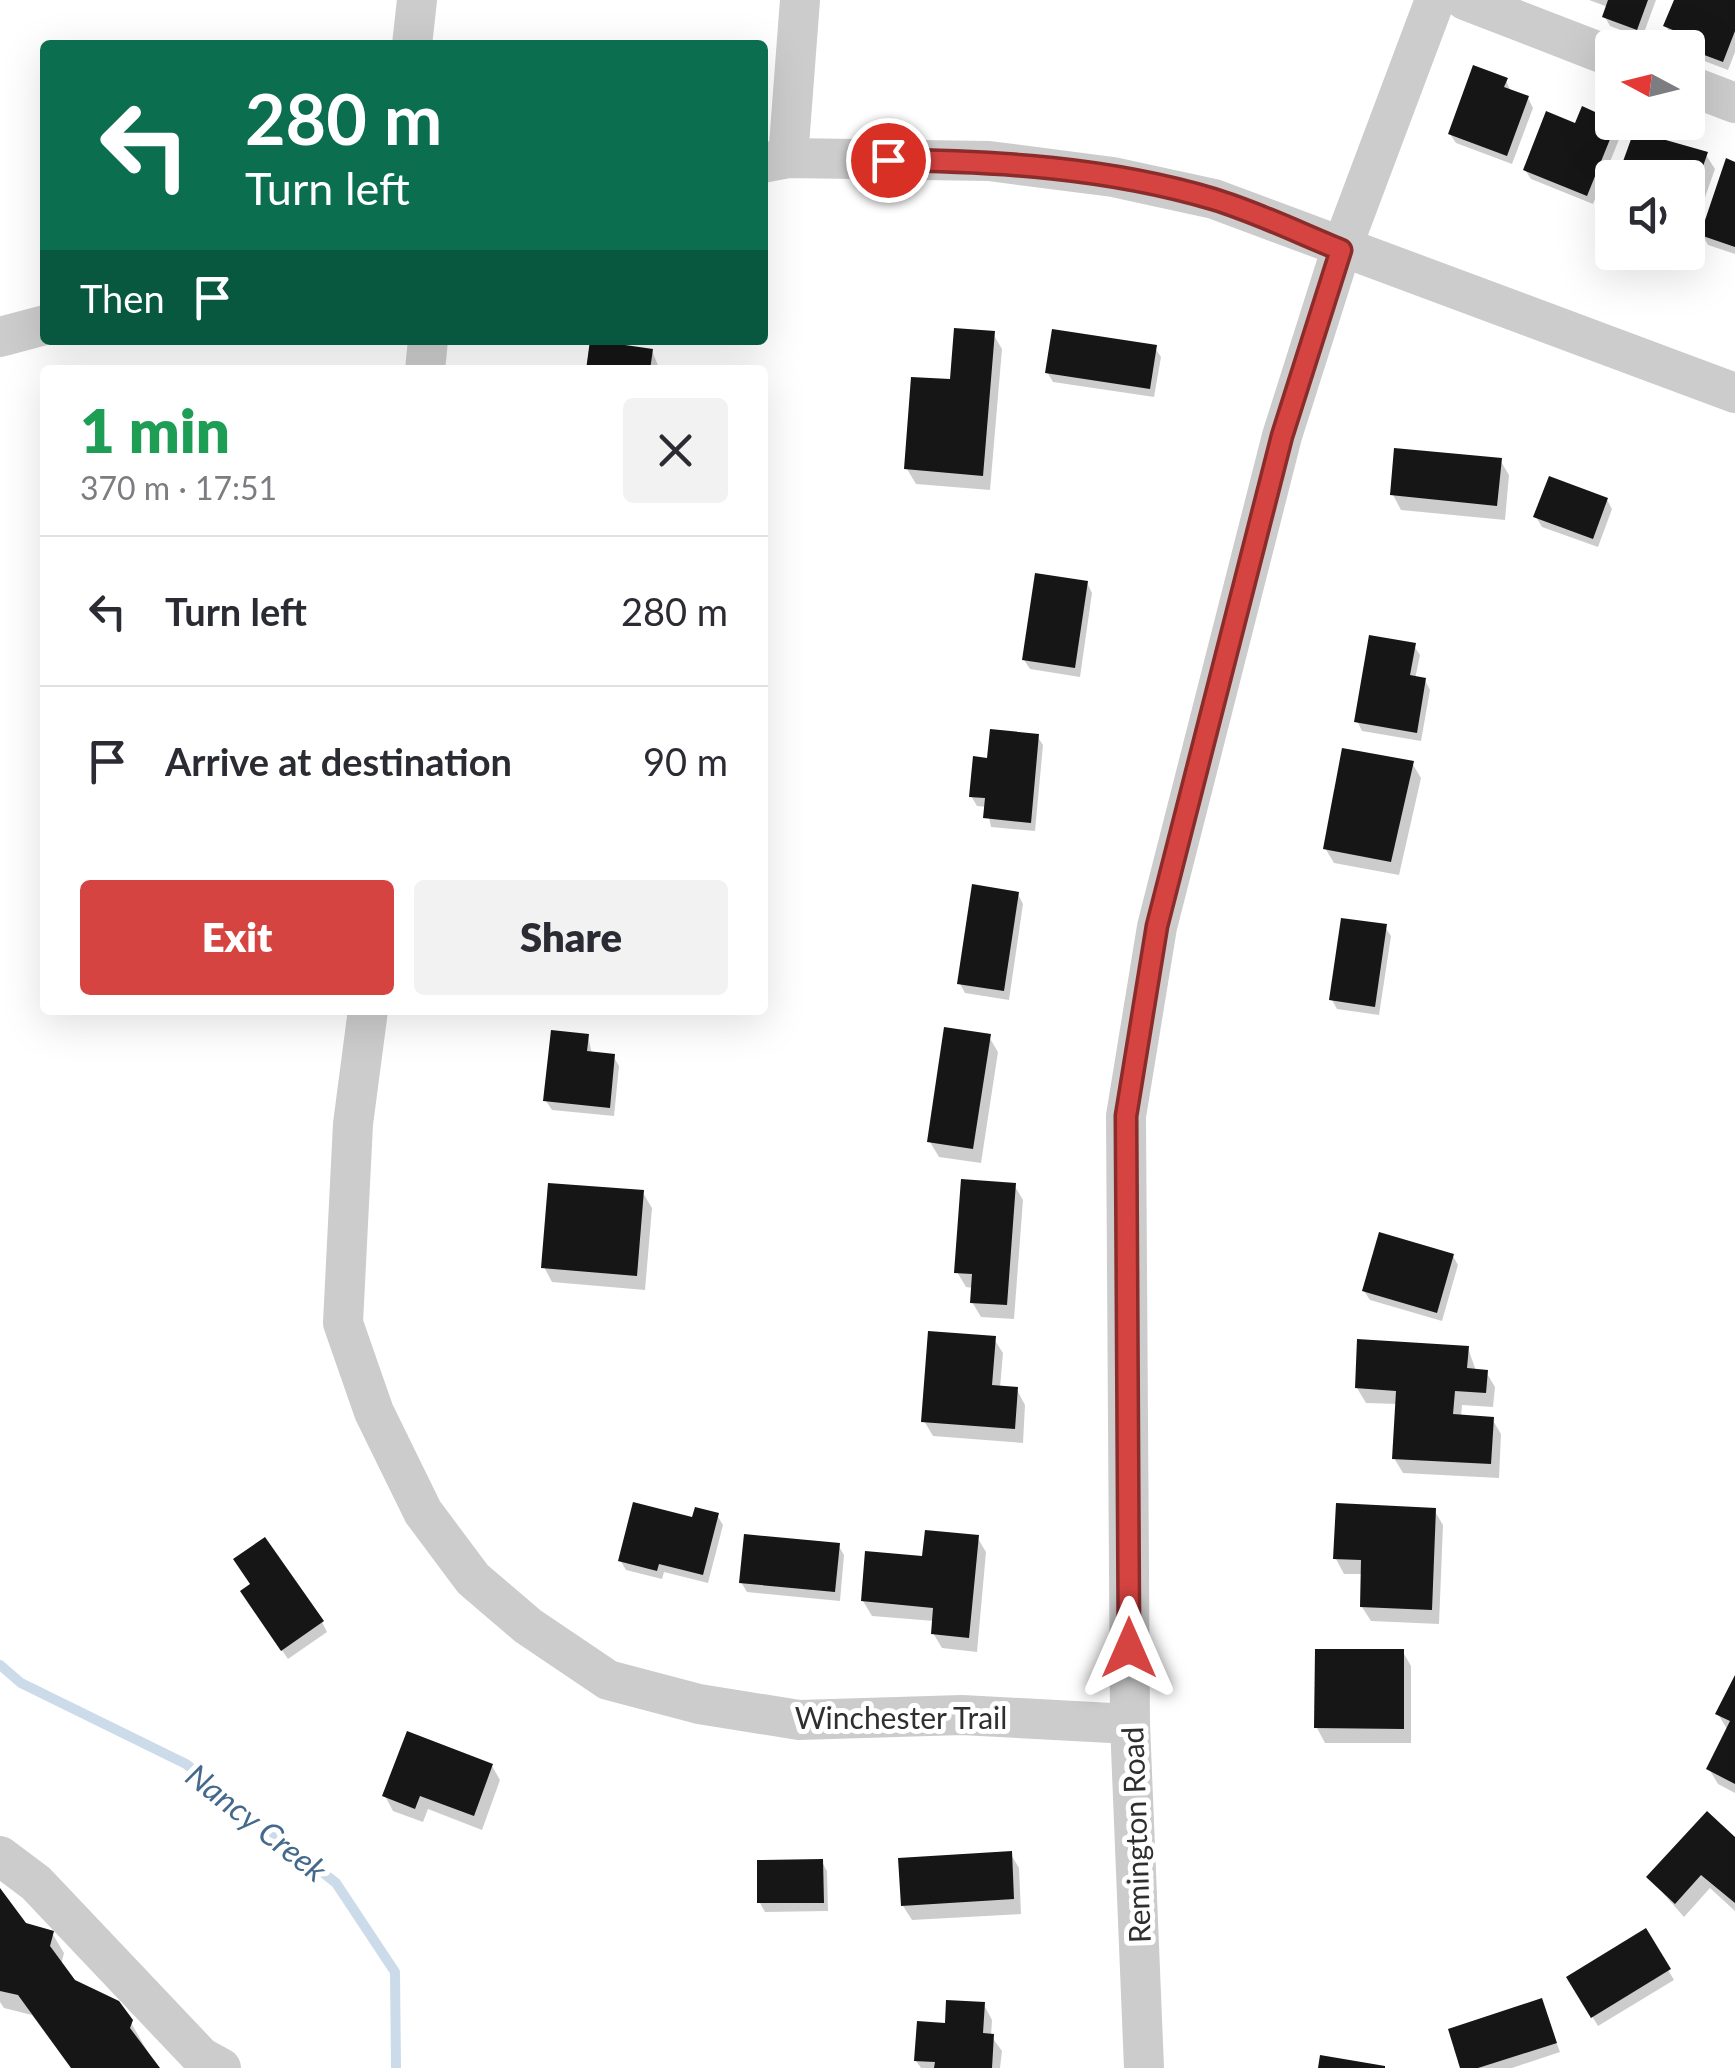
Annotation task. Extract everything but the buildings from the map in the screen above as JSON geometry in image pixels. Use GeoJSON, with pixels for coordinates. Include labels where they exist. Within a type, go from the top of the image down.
{"type":"FeatureCollection","features":[{"type":"Feature","properties":{"kind":"street"},"geometry":{"type":"LineString","coordinates":[[413,40],[417,0]]}},
{"type":"Feature","properties":{"kind":"street"},"geometry":{"type":"LineString","coordinates":[[800,0],[775,160],[989,161],[1114,178],[1214,199],[1341,250],[1735,393]]}},
{"type":"Feature","properties":{"kind":"street","name":"Remington Road"},"geometry":{"type":"LineString","coordinates":[[1144,2068],[1130,1724],[1126,1116],[1157,926],[1282,436],[1341,250],[1435,0]]}},
{"type":"Feature","properties":{"kind":"street"},"geometry":{"type":"LineString","coordinates":[[1465,0],[1595,50]]}},
{"type":"Feature","properties":{"kind":"street"},"geometry":{"type":"LineString","coordinates":[[1705,92],[1735,103]]}},
{"type":"Feature","properties":{"kind":"street"},"geometry":{"type":"LineString","coordinates":[[0,336],[40,326]]}},
{"type":"Feature","properties":{"kind":"street","name":"Winchester Trail"},"geometry":{"type":"LineString","coordinates":[[367,1015],[353,1124],[343,1323],[374,1412],[423,1512],[474,1579],[528,1626],[608,1680],[700,1704],[798,1720],[962,1714],[1130,1724]]}},
{"type":"Feature","properties":{"kind":"street"},"geometry":{"type":"LineString","coordinates":[[0,1856],[36,1883],[201,2057],[221,2068]]}},
{"type":"Feature","properties":{"kind":"waterway","name":"Nancy Creek"},"geometry":{"type":"LineString","coordinates":[[0,1665],[21,1683],[186,1764],[336,1883],[395,1972],[396,2068]]}},
{"type":"Feature","properties":{"kind":"route"},"geometry":{"type":"LineString","coordinates":[[888,160],[989,161],[1114,178],[1214,199],[1341,250],[1282,436],[1157,926],[1126,1116],[1129,1648]]}}]}
